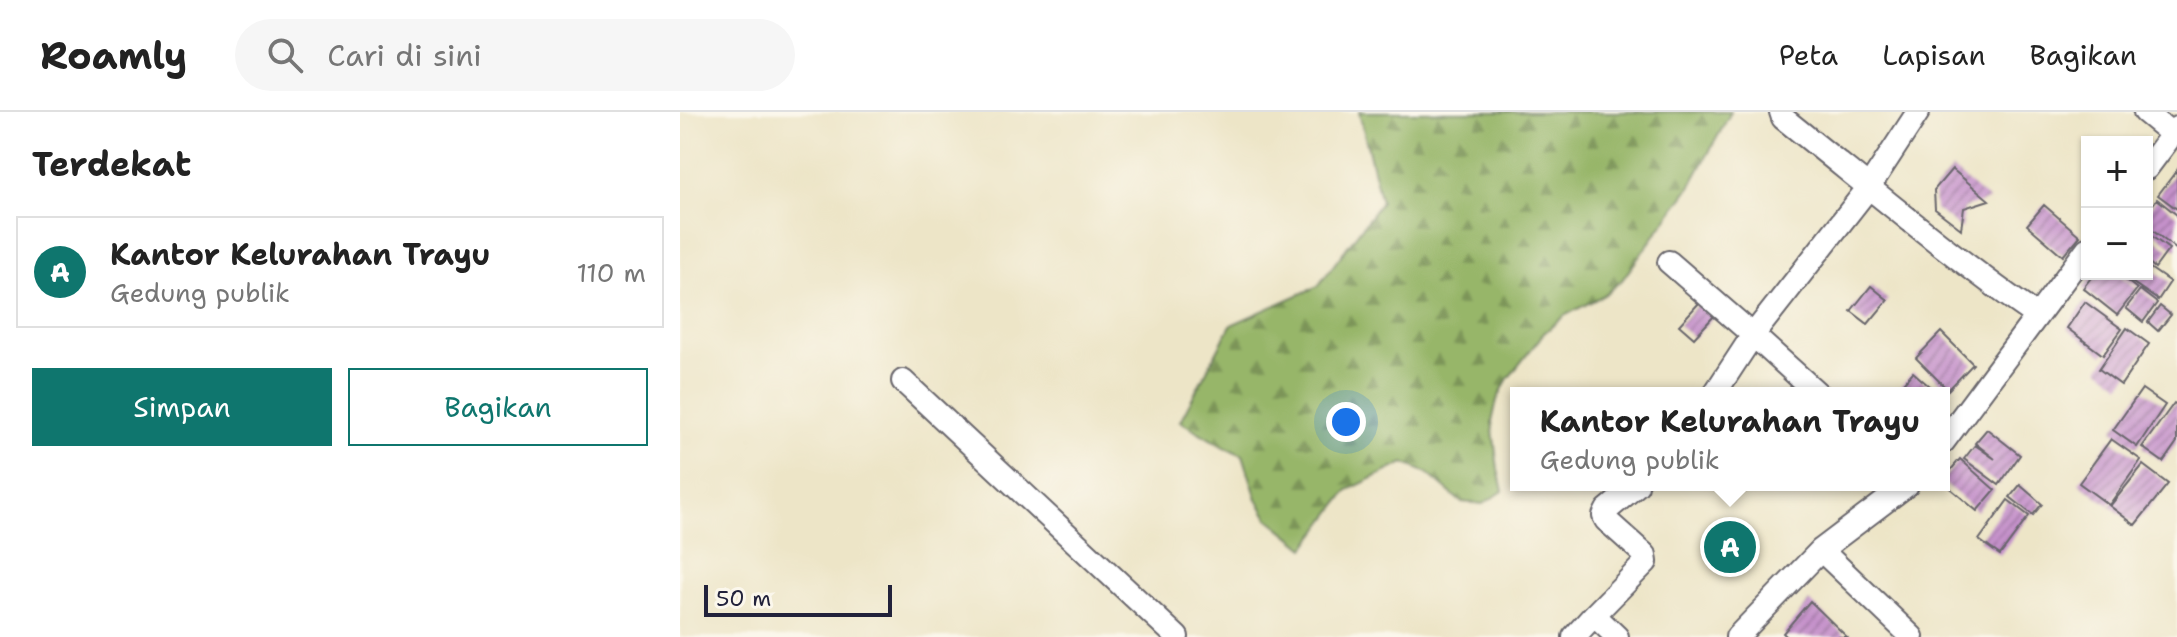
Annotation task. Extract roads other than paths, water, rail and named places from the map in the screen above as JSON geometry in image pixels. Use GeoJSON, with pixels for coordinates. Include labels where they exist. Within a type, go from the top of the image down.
{"type":"FeatureCollection","features":[{"type":"Feature","properties":{"kind":"street"},"geometry":{"type":"LineString","coordinates":[[1781,112],[1783,118],[1986,281],[2037,316]]}},
{"type":"Feature","properties":{"kind":"street"},"geometry":{"type":"LineString","coordinates":[[1719,387],[1753,335],[1869,187],[1918,112]]}},
{"type":"Feature","properties":{"kind":"street"},"geometry":{"type":"LineString","coordinates":[[2145,112],[2174,131],[2153,160]]}},
{"type":"Feature","properties":{"kind":"street"},"geometry":{"type":"LineString","coordinates":[[1950,433],[2081,257]]}},
{"type":"Feature","properties":{"kind":"street"},"geometry":{"type":"LineString","coordinates":[[1669,262],[1810,387]]}},
{"type":"Feature","properties":{"kind":"street"},"geometry":{"type":"LineString","coordinates":[[903,381],[1177,637]]}},
{"type":"Feature","properties":{"kind":"street"},"geometry":{"type":"LineString","coordinates":[[1574,637],[1646,562],[1645,555],[1604,516],[1630,491]]}},
{"type":"Feature","properties":{"kind":"street"},"geometry":{"type":"LineString","coordinates":[[1737,637],[1821,550],[1899,491]]}},
{"type":"Feature","properties":{"kind":"street"},"geometry":{"type":"LineString","coordinates":[[1821,550],[1912,637]]}},
{"type":"Feature","properties":{"kind":"street"},"geometry":{"type":"LineString","coordinates":[[1594,615],[1617,637]]}},
{"type":"Feature","properties":{"kind":"place","name":"Kantor Kelurahan Trayu"},"geometry":{"type":"Point","coordinates":[1730,547]}}]}
